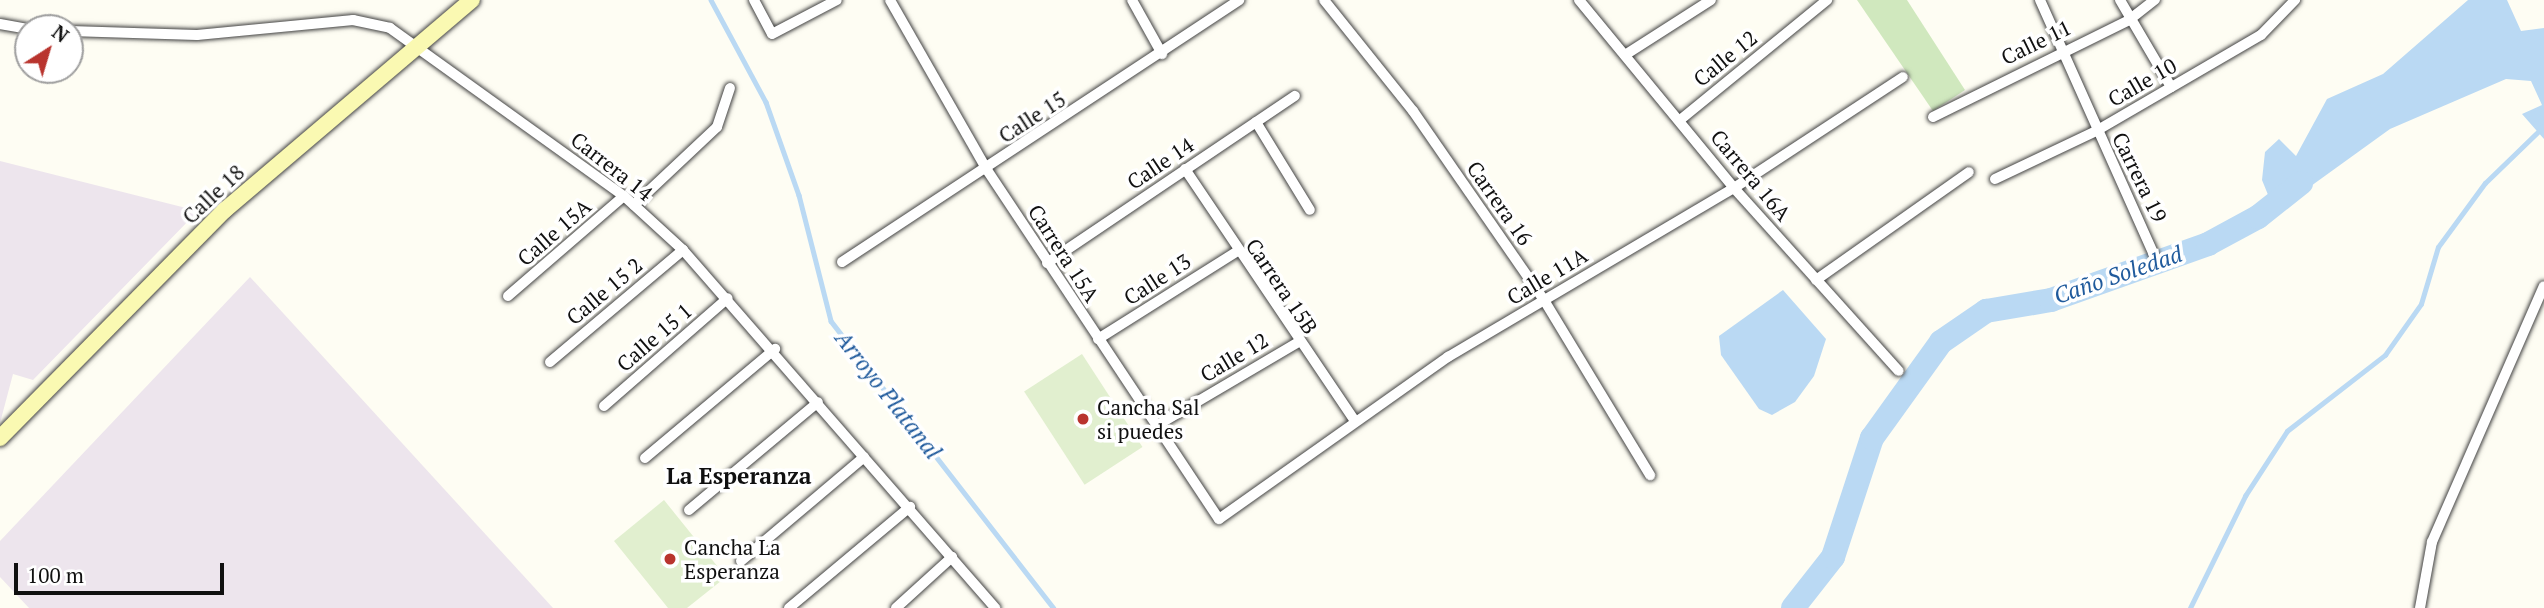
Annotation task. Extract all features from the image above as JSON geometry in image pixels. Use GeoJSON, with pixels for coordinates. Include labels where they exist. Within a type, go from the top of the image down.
{"type":"FeatureCollection","features":[{"type":"Feature","properties":{"kind":"main road","name":"Calle 18"},"geometry":{"type":"LineString","coordinates":[[0,438],[225,210],[414,44],[472,0]]}},
{"type":"Feature","properties":{"kind":"street"},"geometry":{"type":"LineString","coordinates":[[754,0],[772,34],[837,0]]}},
{"type":"Feature","properties":{"kind":"street","name":"Carrera 15A"},"geometry":{"type":"LineString","coordinates":[[890,0],[987,170],[1219,519]]}},
{"type":"Feature","properties":{"kind":"street"},"geometry":{"type":"LineString","coordinates":[[1132,0],[1162,54]]}},
{"type":"Feature","properties":{"kind":"street","name":"Calle 15"},"geometry":{"type":"LineString","coordinates":[[842,262],[987,170],[1240,0]]}},
{"type":"Feature","properties":{"kind":"street","name":"Carrera 16"},"geometry":{"type":"LineString","coordinates":[[1324,0],[1413,111],[1544,300],[1650,475]]}},
{"type":"Feature","properties":{"kind":"street","name":"Carrera 16A"},"geometry":{"type":"LineString","coordinates":[[1579,0],[1734,188],[1899,372]]}},
{"type":"Feature","properties":{"kind":"street"},"geometry":{"type":"LineString","coordinates":[[1625,55],[1711,0]]}},
{"type":"Feature","properties":{"kind":"street","name":"Calle 12"},"geometry":{"type":"LineString","coordinates":[[1680,120],[1827,0]]}},
{"type":"Feature","properties":{"kind":"street","name":"Carrera 19"},"geometry":{"type":"LineString","coordinates":[[2040,0],[2058,52],[2154,255]]}},
{"type":"Feature","properties":{"kind":"street"},"geometry":{"type":"LineString","coordinates":[[2120,0],[2129,20],[2171,88]]}},
{"type":"Feature","properties":{"kind":"street","name":"Calle 11"},"geometry":{"type":"LineString","coordinates":[[1933,117],[2058,52],[2129,20],[2155,0]]}},
{"type":"Feature","properties":{"kind":"street","name":"Calle 10"},"geometry":{"type":"LineString","coordinates":[[1995,179],[2096,131],[2261,35],[2295,0]]}},
{"type":"Feature","properties":{"kind":"street","name":"Carrera 14"},"geometry":{"type":"LineString","coordinates":[[84,32],[197,36],[366,20],[414,44],[624,196],[683,250],[775,349],[995,608]]}},
{"type":"Feature","properties":{"kind":"street","name":"Calle 11A"},"geometry":{"type":"LineString","coordinates":[[1219,519],[1354,419],[1544,300],[1734,188],[1903,77]]}},
{"type":"Feature","properties":{"kind":"street"},"geometry":{"type":"LineString","coordinates":[[634,205],[717,127],[730,88]]}},
{"type":"Feature","properties":{"kind":"street","name":"Calle 14"},"geometry":{"type":"LineString","coordinates":[[1047,263],[1296,96]]}},
{"type":"Feature","properties":{"kind":"street"},"geometry":{"type":"LineString","coordinates":[[1256,122],[1310,210]]}},
{"type":"Feature","properties":{"kind":"street","name":"Carrera 15B"},"geometry":{"type":"LineString","coordinates":[[1185,169],[1297,343],[1354,419]]}},
{"type":"Feature","properties":{"kind":"street"},"geometry":{"type":"LineString","coordinates":[[1816,280],[1969,172]]}},
{"type":"Feature","properties":{"kind":"street","name":"Calle 15A"},"geometry":{"type":"LineString","coordinates":[[508,296],[624,196]]}},
{"type":"Feature","properties":{"kind":"street","name":"Calle 15 2"},"geometry":{"type":"LineString","coordinates":[[550,362],[683,250]]}},
{"type":"Feature","properties":{"kind":"street","name":"Calle 13"},"geometry":{"type":"LineString","coordinates":[[1098,339],[1236,252]]}},
{"type":"Feature","properties":{"kind":"street"},"geometry":{"type":"LineString","coordinates":[[2420,608],[2432,542],[2544,286]]}},
{"type":"Feature","properties":{"kind":"street","name":"Calle 15 1"},"geometry":{"type":"LineString","coordinates":[[604,406],[728,298]]}},
{"type":"Feature","properties":{"kind":"street","name":"Calle 12"},"geometry":{"type":"LineString","coordinates":[[1156,426],[1297,343]]}},
{"type":"Feature","properties":{"kind":"street"},"geometry":{"type":"LineString","coordinates":[[645,457],[775,349]]}},
{"type":"Feature","properties":{"kind":"street"},"geometry":{"type":"LineString","coordinates":[[689,510],[818,402]]}},
{"type":"Feature","properties":{"kind":"street"},"geometry":{"type":"LineString","coordinates":[[741,561],[864,457]]}},
{"type":"Feature","properties":{"kind":"street"},"geometry":{"type":"LineString","coordinates":[[789,608],[910,506]]}},
{"type":"Feature","properties":{"kind":"street"},"geometry":{"type":"LineString","coordinates":[[895,608],[953,557]]}},
{"type":"Feature","properties":{"kind":"shaded area"},"geometry":{"type":"Polygon","coordinates":[[[0,161],[198,211],[33,380],[13,374],[0,423],[0,161]]]}},
{"type":"Feature","properties":{"kind":"shaded area"},"geometry":{"type":"Polygon","coordinates":[[[250,277],[553,608],[29,608],[0,577],[0,541],[250,277]]]}},
{"type":"Feature","properties":{"kind":"green space"},"geometry":{"type":"Polygon","coordinates":[[[1857,0],[1907,0],[1965,90],[1933,111],[1857,0]]]}},
{"type":"Feature","properties":{"kind":"green space","name":"Cancha Sal si puedes"},"geometry":{"type":"Polygon","coordinates":[[[1082,354],[1142,447],[1085,485],[1024,392],[1082,354]]]}},
{"type":"Feature","properties":{"kind":"green space","name":"Cancha La Esperanza"},"geometry":{"type":"Polygon","coordinates":[[[664,500],[726,577],[687,608],[668,608],[614,541],[664,500]]]}},
{"type":"Feature","properties":{"kind":"water"},"geometry":{"type":"Polygon","coordinates":[[[2468,0],[2507,0],[2521,31],[2544,28],[2544,139],[2522,114],[2542,105],[2531,81],[2506,79],[2390,129],[2275,212],[2262,180],[2265,152],[2279,139],[2296,156],[2327,99],[2383,74],[2468,0]]]}},
{"type":"Feature","properties":{"kind":"water"},"geometry":{"type":"Polygon","coordinates":[[[1783,290],[1826,339],[1814,376],[1795,402],[1772,415],[1759,409],[1721,355],[1719,336],[1783,290]]]}},
{"type":"Feature","properties":{"kind":"waterway","name":"Arroyo Platanal"},"geometry":{"type":"LineString","coordinates":[[711,0],[766,102],[799,195],[831,321],[1054,608]]}},
{"type":"Feature","properties":{"kind":"waterway","name":"Arroyo Platanal"},"geometry":{"type":"LineString","coordinates":[[2190,608],[2245,496],[2287,431],[2385,355],[2421,304],[2438,247],[2485,183],[2544,126]]}},
{"type":"Feature","properties":{"kind":"waterway","name":"Caño Soledad"},"geometry":{"type":"LineString","coordinates":[[1793,608],[1833,557],[1872,438],[1941,342],[1986,311],[2051,300],[2208,244],[2258,217],[2301,183]]}},
{"type":"Feature","properties":{"kind":"place","name":"Cancha Sal si puedes"},"geometry":{"type":"Point","coordinates":[1083,419]}},
{"type":"Feature","properties":{"kind":"place","name":"Cancha La Esperanza"},"geometry":{"type":"Point","coordinates":[670,559]}},
{"type":"Feature","properties":{"kind":"district","name":"La Esperanza"},"geometry":{"type":"Point","coordinates":[739,476]}}]}
